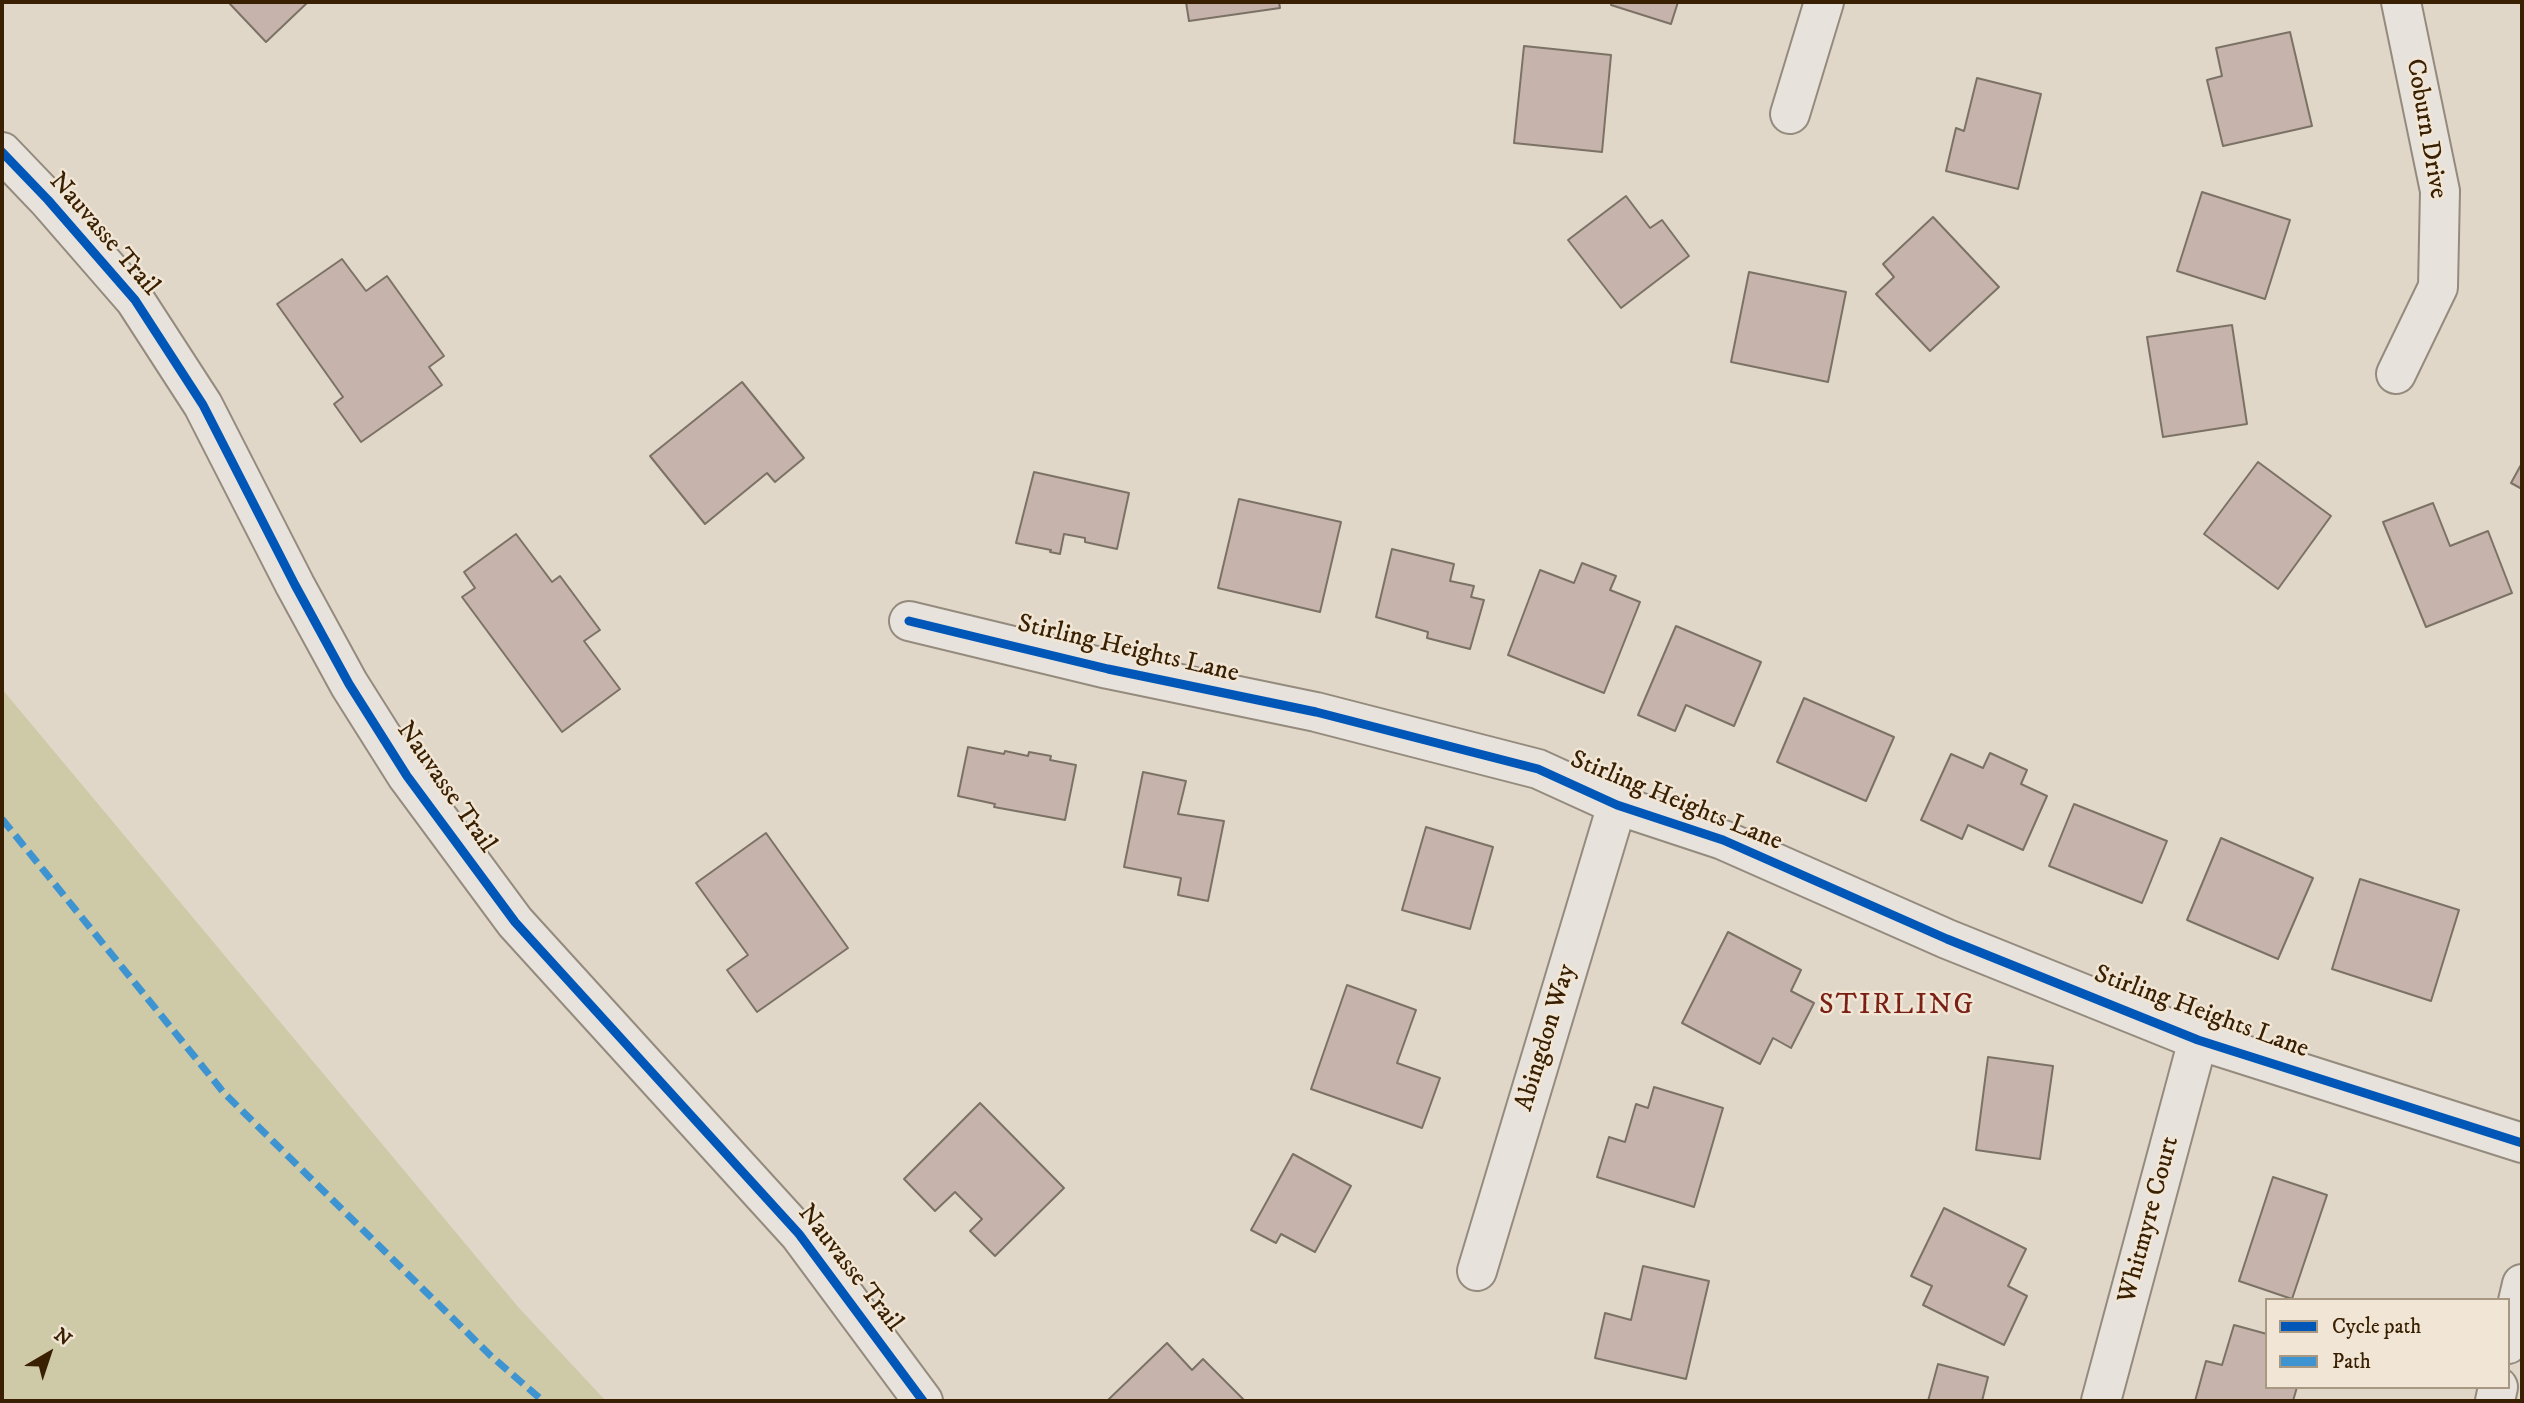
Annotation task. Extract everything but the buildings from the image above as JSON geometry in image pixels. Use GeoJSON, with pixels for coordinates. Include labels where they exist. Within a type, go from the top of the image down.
{"type":"FeatureCollection","features":[{"type":"Feature","properties":{"kind":"street"},"geometry":{"type":"LineString","coordinates":[[1790,114],[1824,2]]}},
{"type":"Feature","properties":{"kind":"street","name":"Coburn Drive"},"geometry":{"type":"LineString","coordinates":[[2396,374],[2438,287],[2440,191],[2401,2]]}},
{"type":"Feature","properties":{"kind":"street","name":"Nauvasse Trail"},"geometry":{"type":"LineString","coordinates":[[2,152],[48,200],[135,300],[203,405],[349,684],[407,776],[507,911],[799,1234],[923,1401]]}},
{"type":"Feature","properties":{"kind":"street","name":"Stirling Heights Lane"},"geometry":{"type":"LineString","coordinates":[[909,621],[1108,669],[1316,712],[1538,769],[1617,805],[1723,840],[1947,939],[2198,1040],[2522,1143]]}},
{"type":"Feature","properties":{"kind":"street","name":"Abingdon Way"},"geometry":{"type":"LineString","coordinates":[[1477,1271],[1617,805]]}},
{"type":"Feature","properties":{"kind":"street","name":"Whitmyre Court"},"geometry":{"type":"LineString","coordinates":[[2101,1401],[2198,1040]]}},
{"type":"Feature","properties":{"kind":"street"},"geometry":{"type":"LineString","coordinates":[[2510,1335],[2522,1284]]}},
{"type":"Feature","properties":{"kind":"shaded area"},"geometry":{"type":"Polygon","coordinates":[[[2,689],[519,1308],[606,1401],[2,1401],[2,689]]]}},
{"type":"Feature","properties":{"kind":"marked path"},"geometry":{"type":"LineString","coordinates":[[2,819],[224,1093],[491,1356],[543,1401]]}},
{"type":"Feature","properties":{"kind":"cycle path"},"geometry":{"type":"LineString","coordinates":[[2,152],[48,200],[135,300],[203,405],[349,684],[407,776],[515,922],[799,1234],[923,1401]]}},
{"type":"Feature","properties":{"kind":"cycle path"},"geometry":{"type":"LineString","coordinates":[[909,621],[1108,669],[1316,712],[1538,769],[1617,805],[1723,840],[1947,939],[2198,1040],[2522,1143]]}},
{"type":"Feature","properties":{"kind":"district","name":"STIRLING"},"geometry":{"type":"Point","coordinates":[1897,1007]}}]}
